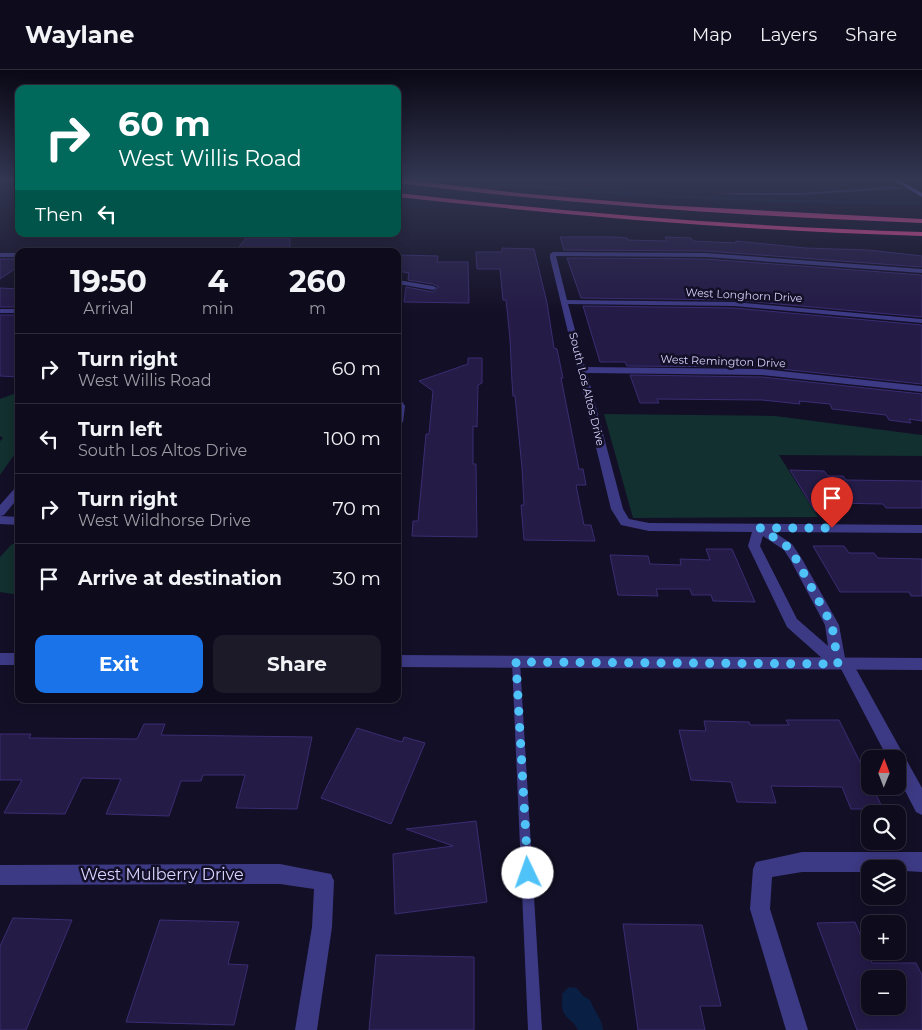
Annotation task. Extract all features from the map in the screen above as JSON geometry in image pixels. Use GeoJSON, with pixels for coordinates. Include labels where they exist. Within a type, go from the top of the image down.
{"type":"FeatureCollection","features":[{"type":"Feature","properties":{"kind":"highway"},"geometry":{"type":"LineString","coordinates":[[714,224],[922,234]]}},
{"type":"Feature","properties":{"kind":"street","name":"South Los Altos Drive"},"geometry":{"type":"LineString","coordinates":[[760,528],[649,527],[625,522],[617,509],[553,254],[706,255],[922,271]]}},
{"type":"Feature","properties":{"kind":"street"},"geometry":{"type":"LineString","coordinates":[[0,255],[15,255]]}},
{"type":"Feature","properties":{"kind":"street"},"geometry":{"type":"LineString","coordinates":[[401,283],[433,288]]}},
{"type":"Feature","properties":{"kind":"street","name":"West Longhorn Drive"},"geometry":{"type":"LineString","coordinates":[[564,302],[734,304],[922,321]]}},
{"type":"Feature","properties":{"kind":"street"},"geometry":{"type":"LineString","coordinates":[[0,311],[15,312]]}},
{"type":"Feature","properties":{"kind":"street","name":"West Remington Drive"},"geometry":{"type":"LineString","coordinates":[[582,370],[762,372],[922,389]]}},
{"type":"Feature","properties":{"kind":"street"},"geometry":{"type":"LineString","coordinates":[[1,513],[15,495]]}},
{"type":"Feature","properties":{"kind":"street"},"geometry":{"type":"LineString","coordinates":[[1,513],[15,510]]}},
{"type":"Feature","properties":{"kind":"street"},"geometry":{"type":"LineString","coordinates":[[1,513],[15,519]]}},
{"type":"Feature","properties":{"kind":"street"},"geometry":{"type":"LineString","coordinates":[[760,528],[922,529]]}},
{"type":"Feature","properties":{"kind":"street"},"geometry":{"type":"LineString","coordinates":[[760,528],[754,546],[792,623],[842,664]]}},
{"type":"Feature","properties":{"kind":"street"},"geometry":{"type":"LineString","coordinates":[[760,528],[788,547],[796,559],[832,625],[842,664],[891,750]]}},
{"type":"Feature","properties":{"kind":"street"},"geometry":{"type":"LineString","coordinates":[[0,659],[15,659]]}},
{"type":"Feature","properties":{"kind":"street"},"geometry":{"type":"LineString","coordinates":[[401,661],[922,664]]}},
{"type":"Feature","properties":{"kind":"street"},"geometry":{"type":"LineString","coordinates":[[906,777],[922,806]]}},
{"type":"Feature","properties":{"kind":"street"},"geometry":{"type":"LineString","coordinates":[[798,1030],[760,909],[763,869],[802,862],[922,862]]}},
{"type":"Feature","properties":{"kind":"street","name":"West Mulberry Drive"},"geometry":{"type":"LineString","coordinates":[[0,875],[280,874],[324,881],[322,927],[306,1030]]}},
{"type":"Feature","properties":{"kind":"lane"},"geometry":{"type":"LineString","coordinates":[[516,662],[535,1030]]}},
{"type":"Feature","properties":{"kind":"green space"},"geometry":{"type":"Polygon","coordinates":[[[15,393],[15,454],[0,475],[0,441],[3,438],[0,436],[0,399],[15,393]]]}},
{"type":"Feature","properties":{"kind":"green space"},"geometry":{"type":"Polygon","coordinates":[[[604,414],[775,416],[922,435],[922,456],[779,455],[818,517],[633,518],[604,414]]]}},
{"type":"Feature","properties":{"kind":"green space"},"geometry":{"type":"Polygon","coordinates":[[[15,543],[15,594],[0,592],[0,557],[15,543]]]}},
{"type":"Feature","properties":{"kind":"water"},"geometry":{"type":"Polygon","coordinates":[[[569,987],[577,988],[583,996],[590,1000],[603,1030],[578,1030],[566,1016],[562,1009],[562,994],[569,987]]]}},
{"type":"Feature","properties":{"kind":"building"},"geometry":{"type":"Polygon","coordinates":[[[560,237],[614,237],[627,238],[628,240],[667,241],[665,237],[691,238],[693,241],[736,243],[736,241],[806,248],[868,250],[922,256],[922,267],[706,251],[564,250],[560,237]]]}},
{"type":"Feature","properties":{"kind":"building"},"geometry":{"type":"Polygon","coordinates":[[[246,238],[290,238],[290,248],[238,248],[246,238]]]}},
{"type":"Feature","properties":{"kind":"building"},"geometry":{"type":"Polygon","coordinates":[[[502,248],[534,249],[547,303],[554,348],[557,349],[563,378],[561,378],[579,469],[583,469],[586,485],[576,485],[584,525],[591,525],[595,541],[524,540],[521,505],[524,505],[522,468],[515,396],[513,396],[506,300],[503,300],[500,269],[477,269],[476,252],[502,252],[502,248]]]}},
{"type":"Feature","properties":{"kind":"building"},"geometry":{"type":"Polygon","coordinates":[[[401,255],[438,256],[437,262],[468,262],[469,303],[404,302],[406,287],[433,292],[439,287],[433,284],[408,280],[409,273],[401,272],[401,255]]]}},
{"type":"Feature","properties":{"kind":"building"},"geometry":{"type":"Polygon","coordinates":[[[567,258],[706,259],[922,275],[922,317],[734,300],[581,298],[567,258]]]}},
{"type":"Feature","properties":{"kind":"building"},"geometry":{"type":"Polygon","coordinates":[[[0,259],[15,259],[15,269],[0,279],[0,259]]]}},
{"type":"Feature","properties":{"kind":"building"},"geometry":{"type":"Polygon","coordinates":[[[0,288],[15,289],[15,307],[0,307],[0,288]]]}},
{"type":"Feature","properties":{"kind":"building"},"geometry":{"type":"Polygon","coordinates":[[[583,306],[734,308],[922,325],[922,384],[762,367],[627,366],[625,362],[600,362],[583,306]]]}},
{"type":"Feature","properties":{"kind":"building"},"geometry":{"type":"Polygon","coordinates":[[[0,315],[15,315],[15,377],[0,376],[0,315]]]}},
{"type":"Feature","properties":{"kind":"building"},"geometry":{"type":"Polygon","coordinates":[[[468,358],[482,358],[482,383],[478,385],[477,427],[473,426],[473,464],[476,464],[477,537],[412,536],[413,521],[418,521],[426,434],[429,434],[433,391],[419,381],[468,364],[468,358]]]}},
{"type":"Feature","properties":{"kind":"building"},"geometry":{"type":"Polygon","coordinates":[[[630,375],[762,377],[922,394],[922,421],[909,419],[911,423],[889,420],[886,415],[832,409],[830,404],[799,401],[800,404],[762,400],[657,399],[659,403],[640,403],[630,375]]]}},
{"type":"Feature","properties":{"kind":"building"},"geometry":{"type":"Polygon","coordinates":[[[790,470],[824,471],[828,476],[843,476],[846,480],[922,481],[922,508],[886,508],[883,504],[832,503],[837,511],[815,511],[790,470]]]}},
{"type":"Feature","properties":{"kind":"building"},"geometry":{"type":"Polygon","coordinates":[[[813,546],[844,546],[849,553],[874,553],[878,558],[922,559],[922,596],[911,596],[909,592],[840,592],[813,546]]]}},
{"type":"Feature","properties":{"kind":"building"},"geometry":{"type":"Polygon","coordinates":[[[706,549],[732,549],[755,602],[713,601],[711,595],[692,595],[690,589],[656,589],[658,596],[618,595],[610,555],[648,556],[650,564],[681,565],[680,559],[710,560],[706,549]]]}},
{"type":"Feature","properties":{"kind":"building"},"geometry":{"type":"Polygon","coordinates":[[[786,720],[839,720],[861,764],[861,795],[876,795],[881,805],[861,805],[861,809],[851,809],[842,787],[771,786],[776,803],[737,802],[731,782],[691,780],[679,730],[706,731],[704,721],[749,722],[750,725],[789,725],[786,720]]]}},
{"type":"Feature","properties":{"kind":"building"},"geometry":{"type":"Polygon","coordinates":[[[144,724],[165,724],[161,735],[312,737],[297,809],[236,808],[245,775],[203,775],[201,781],[181,781],[169,816],[106,814],[121,779],[82,778],[65,814],[4,813],[22,780],[0,780],[0,734],[31,734],[29,738],[137,739],[144,724]]]}},
{"type":"Feature","properties":{"kind":"building"},"geometry":{"type":"Polygon","coordinates":[[[357,728],[402,742],[404,737],[425,743],[391,824],[321,798],[357,728]]]}},
{"type":"Feature","properties":{"kind":"building"},"geometry":{"type":"Polygon","coordinates":[[[476,821],[487,902],[395,914],[393,854],[453,846],[406,829],[476,821]]]}},
{"type":"Feature","properties":{"kind":"building"},"geometry":{"type":"Polygon","coordinates":[[[13,918],[72,920],[26,1030],[0,1030],[0,946],[13,918]]]}},
{"type":"Feature","properties":{"kind":"building"},"geometry":{"type":"Polygon","coordinates":[[[160,920],[239,922],[228,964],[248,965],[234,1025],[126,1022],[160,920]]]}},
{"type":"Feature","properties":{"kind":"building"},"geometry":{"type":"Polygon","coordinates":[[[855,922],[861,936],[861,960],[871,960],[872,963],[916,963],[922,975],[922,1030],[857,1030],[817,923],[855,922]]]}},
{"type":"Feature","properties":{"kind":"building"},"geometry":{"type":"Polygon","coordinates":[[[623,924],[702,925],[721,1006],[700,1006],[705,1030],[638,1030],[623,924]]]}},
{"type":"Feature","properties":{"kind":"building"},"geometry":{"type":"Polygon","coordinates":[[[376,955],[474,957],[474,1030],[369,1030],[376,955]]]}},
{"type":"Feature","properties":{"kind":"route"},"geometry":{"type":"LineString","coordinates":[[528,873],[516,662],[838,664],[832,625],[796,559],[788,547],[760,528],[832,528]]}}]}
